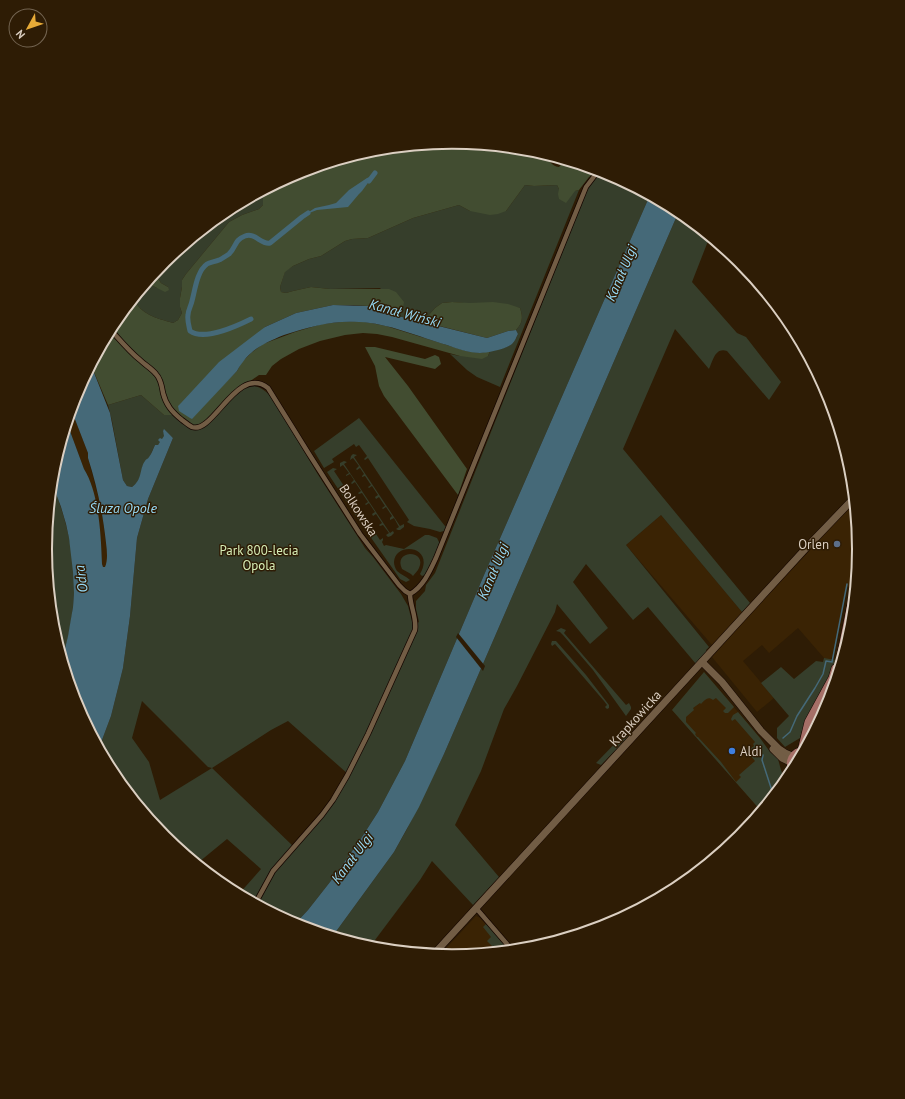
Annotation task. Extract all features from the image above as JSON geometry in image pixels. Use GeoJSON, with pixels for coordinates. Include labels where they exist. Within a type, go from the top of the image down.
{"type":"FeatureCollection","features":[{"type":"Feature","properties":{"kind":"main road"},"geometry":{"type":"LineString","coordinates":[[805,739],[808,722],[832,678]]}},
{"type":"Feature","properties":{"kind":"main road"},"geometry":{"type":"LineString","coordinates":[[810,730],[812,723],[822,704]]}},
{"type":"Feature","properties":{"kind":"main road"},"geometry":{"type":"LineString","coordinates":[[791,764],[791,759],[795,753],[798,752]]}},
{"type":"Feature","properties":{"kind":"street"},"geometry":{"type":"LineString","coordinates":[[257,899],[273,871],[326,810],[357,758],[415,630],[415,620],[410,602],[410,594],[415,592],[430,573],[586,187],[596,175]]}},
{"type":"Feature","properties":{"kind":"street","name":"Bolkowska"},"geometry":{"type":"LineString","coordinates":[[115,334],[141,362],[157,374],[167,404],[171,411],[190,426],[195,428],[205,425],[238,390],[245,386],[254,384],[263,385],[268,388],[360,534],[398,585],[405,592],[410,594]]}},
{"type":"Feature","properties":{"kind":"street","name":"Krapkowicka"},"geometry":{"type":"LineString","coordinates":[[438,949],[650,717],[850,502]]}},
{"type":"Feature","properties":{"kind":"street"},"geometry":{"type":"LineString","coordinates":[[702,662],[722,682],[761,731],[778,749],[791,759]]}},
{"type":"Feature","properties":{"kind":"street"},"geometry":{"type":"LineString","coordinates":[[476,908],[509,946]]}},
{"type":"Feature","properties":{"kind":"shaded area"},"geometry":{"type":"Polygon","coordinates":[[[74,417],[88,453],[102,511],[107,552],[107,564],[105,567],[103,567],[102,564],[101,542],[95,501],[87,474],[70,431],[74,417]]]}},
{"type":"Feature","properties":{"kind":"shaded area"},"geometry":{"type":"Polygon","coordinates":[[[850,502],[853,550],[851,586],[846,587],[832,657],[830,660],[824,658],[798,628],[769,653],[762,645],[743,661],[774,698],[757,712],[712,657],[811,549],[811,543],[850,502]]]}},
{"type":"Feature","properties":{"kind":"shaded area"},"geometry":{"type":"Polygon","coordinates":[[[661,515],[742,612],[712,645],[626,545],[661,515]]]}},
{"type":"Feature","properties":{"kind":"shaded area"},"geometry":{"type":"Polygon","coordinates":[[[704,672],[760,738],[762,804],[759,808],[672,710],[704,672]]]}},
{"type":"Feature","properties":{"kind":"shaded area"},"geometry":{"type":"Polygon","coordinates":[[[476,916],[486,924],[506,947],[479,949],[445,950],[476,916]]]}},
{"type":"Feature","properties":{"kind":"green space"},"geometry":{"type":"Polygon","coordinates":[[[452,149],[505,152],[550,162],[559,167],[561,164],[593,174],[579,190],[575,191],[566,203],[559,199],[559,189],[557,185],[525,185],[506,211],[498,214],[490,215],[470,211],[459,205],[413,218],[368,238],[345,241],[321,256],[309,259],[293,266],[285,272],[280,287],[281,292],[286,293],[311,287],[330,289],[389,289],[396,292],[404,302],[402,312],[398,316],[368,306],[333,305],[296,313],[265,327],[220,388],[237,371],[242,362],[263,344],[322,324],[358,321],[386,326],[466,351],[480,353],[490,351],[488,356],[482,359],[460,356],[377,334],[363,333],[345,335],[320,341],[299,349],[281,359],[272,366],[266,375],[259,375],[249,382],[250,386],[245,386],[205,425],[195,428],[176,415],[164,415],[141,395],[108,405],[94,371],[119,327],[137,304],[140,308],[150,315],[173,323],[178,320],[182,313],[180,298],[182,280],[186,274],[229,222],[242,215],[259,209],[263,205],[263,197],[299,179],[349,163],[400,152],[452,149]]]}},
{"type":"Feature","properties":{"kind":"green space","name":"Park 800-lecia Opola"},"geometry":{"type":"Polygon","coordinates":[[[596,175],[630,190],[648,200],[484,575],[405,761],[378,812],[360,840],[330,882],[299,920],[275,909],[242,890],[261,869],[227,839],[201,861],[188,851],[151,814],[119,772],[101,742],[111,716],[123,668],[130,616],[137,538],[148,499],[173,438],[163,430],[165,436],[162,440],[160,438],[161,442],[158,445],[155,445],[149,458],[142,467],[142,472],[137,483],[132,487],[127,486],[123,480],[108,405],[141,395],[164,415],[176,415],[190,426],[220,403],[245,387],[254,386],[263,389],[272,398],[317,473],[365,548],[401,594],[408,606],[412,621],[416,624],[419,622],[416,601],[425,591],[426,585],[435,573],[589,185],[596,175]],[[142,701],[132,738],[149,762],[160,800],[212,768],[208,767],[142,701]],[[288,721],[271,730],[212,768],[294,847],[310,829],[348,774],[288,721]]]}},
{"type":"Feature","properties":{"kind":"green space"},"geometry":{"type":"Polygon","coordinates":[[[525,185],[557,185],[559,189],[579,190],[500,387],[477,377],[450,354],[460,356],[488,356],[490,351],[507,347],[513,343],[518,334],[516,330],[522,317],[520,308],[452,302],[442,303],[427,317],[414,316],[412,319],[398,316],[402,312],[380,288],[330,289],[311,287],[286,293],[281,292],[280,287],[285,271],[309,259],[321,256],[345,241],[368,238],[413,218],[459,205],[470,211],[506,211],[525,185]]]}},
{"type":"Feature","properties":{"kind":"green space"},"geometry":{"type":"Polygon","coordinates":[[[263,197],[263,205],[259,209],[242,215],[229,222],[186,274],[182,280],[180,298],[182,313],[178,320],[173,323],[150,315],[140,308],[137,304],[151,285],[157,288],[168,287],[161,283],[158,278],[188,248],[230,216],[263,197]]]}},
{"type":"Feature","properties":{"kind":"green space"},"geometry":{"type":"Polygon","coordinates":[[[676,217],[708,241],[692,282],[737,333],[746,337],[781,382],[769,400],[727,351],[723,350],[717,353],[709,369],[675,329],[623,449],[750,603],[742,612],[661,515],[626,545],[709,647],[706,650],[707,653],[696,664],[648,607],[633,620],[586,564],[573,582],[608,628],[590,644],[557,604],[555,612],[504,709],[481,771],[455,825],[499,877],[473,905],[432,861],[420,880],[374,942],[335,932],[394,852],[444,754],[676,217]]]}},
{"type":"Feature","properties":{"kind":"green space"},"geometry":{"type":"Polygon","coordinates":[[[158,278],[161,283],[168,287],[169,290],[165,292],[151,285],[158,278]]]}},
{"type":"Feature","properties":{"kind":"green space"},"geometry":{"type":"Polygon","coordinates":[[[493,302],[508,304],[520,308],[522,314],[521,322],[516,330],[487,338],[412,319],[414,316],[419,315],[427,317],[442,303],[493,302]]]}},
{"type":"Feature","properties":{"kind":"green space"},"geometry":{"type":"Polygon","coordinates":[[[365,347],[375,347],[425,359],[435,355],[439,357],[441,364],[435,369],[385,357],[408,386],[467,469],[458,495],[384,396],[379,386],[375,366],[365,347]]]}},
{"type":"Feature","properties":{"kind":"green space"},"geometry":{"type":"Polygon","coordinates":[[[359,418],[447,527],[444,531],[440,532],[414,526],[407,522],[409,520],[368,458],[365,460],[364,459],[367,456],[359,445],[356,447],[354,444],[332,459],[334,462],[324,468],[314,451],[359,418]]]}},
{"type":"Feature","properties":{"kind":"green space"},"geometry":{"type":"Polygon","coordinates":[[[353,454],[357,455],[354,457],[400,526],[404,524],[404,527],[400,530],[396,529],[399,527],[394,518],[390,520],[392,516],[386,507],[383,509],[382,508],[385,506],[379,497],[376,499],[375,497],[378,495],[372,486],[369,488],[368,487],[371,485],[365,476],[362,477],[364,474],[360,468],[357,470],[356,469],[359,466],[353,458],[350,460],[353,454]]]}},
{"type":"Feature","properties":{"kind":"green space"},"geometry":{"type":"Polygon","coordinates":[[[344,461],[347,462],[344,464],[390,533],[393,531],[394,533],[391,536],[388,537],[386,535],[389,533],[383,525],[379,525],[382,523],[376,514],[373,516],[372,514],[375,512],[369,503],[366,505],[365,504],[368,502],[362,493],[358,493],[361,491],[355,482],[352,484],[351,483],[354,480],[350,474],[346,476],[349,473],[343,465],[340,467],[340,463],[344,461]]]}},
{"type":"Feature","properties":{"kind":"green space"},"geometry":{"type":"Polygon","coordinates":[[[333,468],[337,469],[334,471],[380,540],[383,538],[382,542],[384,546],[386,545],[404,549],[425,535],[437,538],[440,544],[439,549],[425,575],[422,576],[420,574],[424,565],[423,557],[419,552],[407,549],[396,555],[394,563],[397,571],[410,580],[406,582],[400,579],[327,472],[333,468]]]}},
{"type":"Feature","properties":{"kind":"green space"},"geometry":{"type":"Polygon","coordinates":[[[56,493],[66,523],[72,551],[74,580],[73,603],[65,649],[55,602],[53,576],[52,550],[56,493]]]}},
{"type":"Feature","properties":{"kind":"green space"},"geometry":{"type":"Polygon","coordinates":[[[410,554],[417,556],[420,560],[419,569],[413,576],[402,569],[400,563],[403,557],[410,554]]]}},
{"type":"Feature","properties":{"kind":"green space"},"geometry":{"type":"Polygon","coordinates":[[[561,628],[566,630],[564,633],[626,705],[629,703],[631,709],[626,716],[593,670],[563,635],[556,631],[561,628]]]}},
{"type":"Feature","properties":{"kind":"green space"},"geometry":{"type":"Polygon","coordinates":[[[552,641],[556,641],[586,675],[609,705],[609,708],[607,709],[605,707],[607,705],[604,701],[555,644],[552,646],[552,641]]]}},
{"type":"Feature","properties":{"kind":"green space"},"geometry":{"type":"Polygon","coordinates":[[[824,658],[835,660],[827,680],[807,718],[800,738],[785,747],[777,738],[777,728],[789,716],[761,683],[781,667],[794,679],[816,661],[823,662],[824,658]]]}},
{"type":"Feature","properties":{"kind":"green space"},"geometry":{"type":"Polygon","coordinates":[[[704,672],[734,707],[728,713],[725,713],[723,711],[726,708],[716,698],[713,700],[708,698],[693,708],[694,710],[686,717],[686,722],[696,733],[695,734],[697,737],[721,762],[736,782],[741,777],[739,775],[755,761],[746,750],[754,746],[753,744],[755,742],[735,719],[732,721],[731,719],[733,715],[738,712],[770,752],[778,759],[783,776],[759,808],[672,710],[704,672]]]}},
{"type":"Feature","properties":{"kind":"green space"},"geometry":{"type":"Polygon","coordinates":[[[627,731],[628,737],[601,765],[596,763],[627,731]]]}},
{"type":"Feature","properties":{"kind":"green space"},"geometry":{"type":"Polygon","coordinates":[[[486,924],[506,947],[492,948],[493,947],[487,941],[491,937],[483,927],[486,924]]]}},
{"type":"Feature","properties":{"kind":"water"},"geometry":{"type":"Polygon","coordinates":[[[373,176],[348,207],[317,210],[304,215],[315,208],[336,203],[349,190],[367,178],[373,176]]]}},
{"type":"Feature","properties":{"kind":"water","name":"Kanał Ulgi"},"geometry":{"type":"Polygon","coordinates":[[[648,200],[676,217],[444,754],[419,807],[394,852],[335,932],[299,920],[330,882],[378,812],[405,761],[484,575],[648,200]]]}},
{"type":"Feature","properties":{"kind":"water"},"geometry":{"type":"Polygon","coordinates":[[[333,305],[368,306],[398,316],[487,338],[508,331],[516,330],[518,334],[514,342],[506,348],[480,353],[464,350],[403,331],[370,323],[340,322],[312,327],[284,335],[257,348],[246,358],[237,371],[192,419],[179,411],[178,406],[219,362],[265,327],[296,313],[333,305]]]}},
{"type":"Feature","properties":{"kind":"water"},"geometry":{"type":"Polygon","coordinates":[[[93,371],[110,413],[123,480],[127,486],[132,487],[138,481],[143,464],[150,456],[155,445],[158,445],[160,442],[158,440],[160,438],[162,439],[164,436],[164,429],[173,438],[148,499],[137,538],[130,616],[123,668],[111,716],[101,742],[82,703],[65,649],[73,607],[73,572],[66,524],[56,493],[70,431],[93,490],[100,528],[102,564],[103,567],[105,567],[107,549],[103,521],[88,453],[74,417],[93,371]]]}},
{"type":"Feature","properties":{"kind":"pier"},"geometry":{"type":"Polygon","coordinates":[[[458,633],[485,666],[483,671],[456,637],[458,633]]]}},
{"type":"Feature","properties":{"kind":"waterway"},"geometry":{"type":"LineString","coordinates":[[369,181],[375,173]]}},
{"type":"Feature","properties":{"kind":"waterway"},"geometry":{"type":"LineString","coordinates":[[251,319],[229,329],[212,333],[196,334],[190,331],[188,313],[201,271],[207,264],[220,260],[229,254],[241,238],[249,235],[264,242],[270,243],[308,213]]}},
{"type":"Feature","properties":{"kind":"waterway"},"geometry":{"type":"LineString","coordinates":[[783,738],[790,732],[797,716],[823,674],[826,661],[832,662],[847,584]]}},
{"type":"Feature","properties":{"kind":"waterway"},"geometry":{"type":"LineString","coordinates":[[763,755],[762,760],[772,791]]}},
{"type":"Feature","properties":{"kind":"place","name":"Orlen"},"geometry":{"type":"Point","coordinates":[837,544]}},
{"type":"Feature","properties":{"kind":"place","name":"Aldi"},"geometry":{"type":"Point","coordinates":[732,751]}},
{"type":"Feature","properties":{"kind":"water label","name":"Kanał Wiński"},"geometry":{"type":"Point","coordinates":[405,313]}},
{"type":"Feature","properties":{"kind":"water label","name":"Śluza Opole"},"geometry":{"type":"Point","coordinates":[123,508]}},
{"type":"Feature","properties":{"kind":"water label","name":"Odra"},"geometry":{"type":"Point","coordinates":[81,579]}}]}
